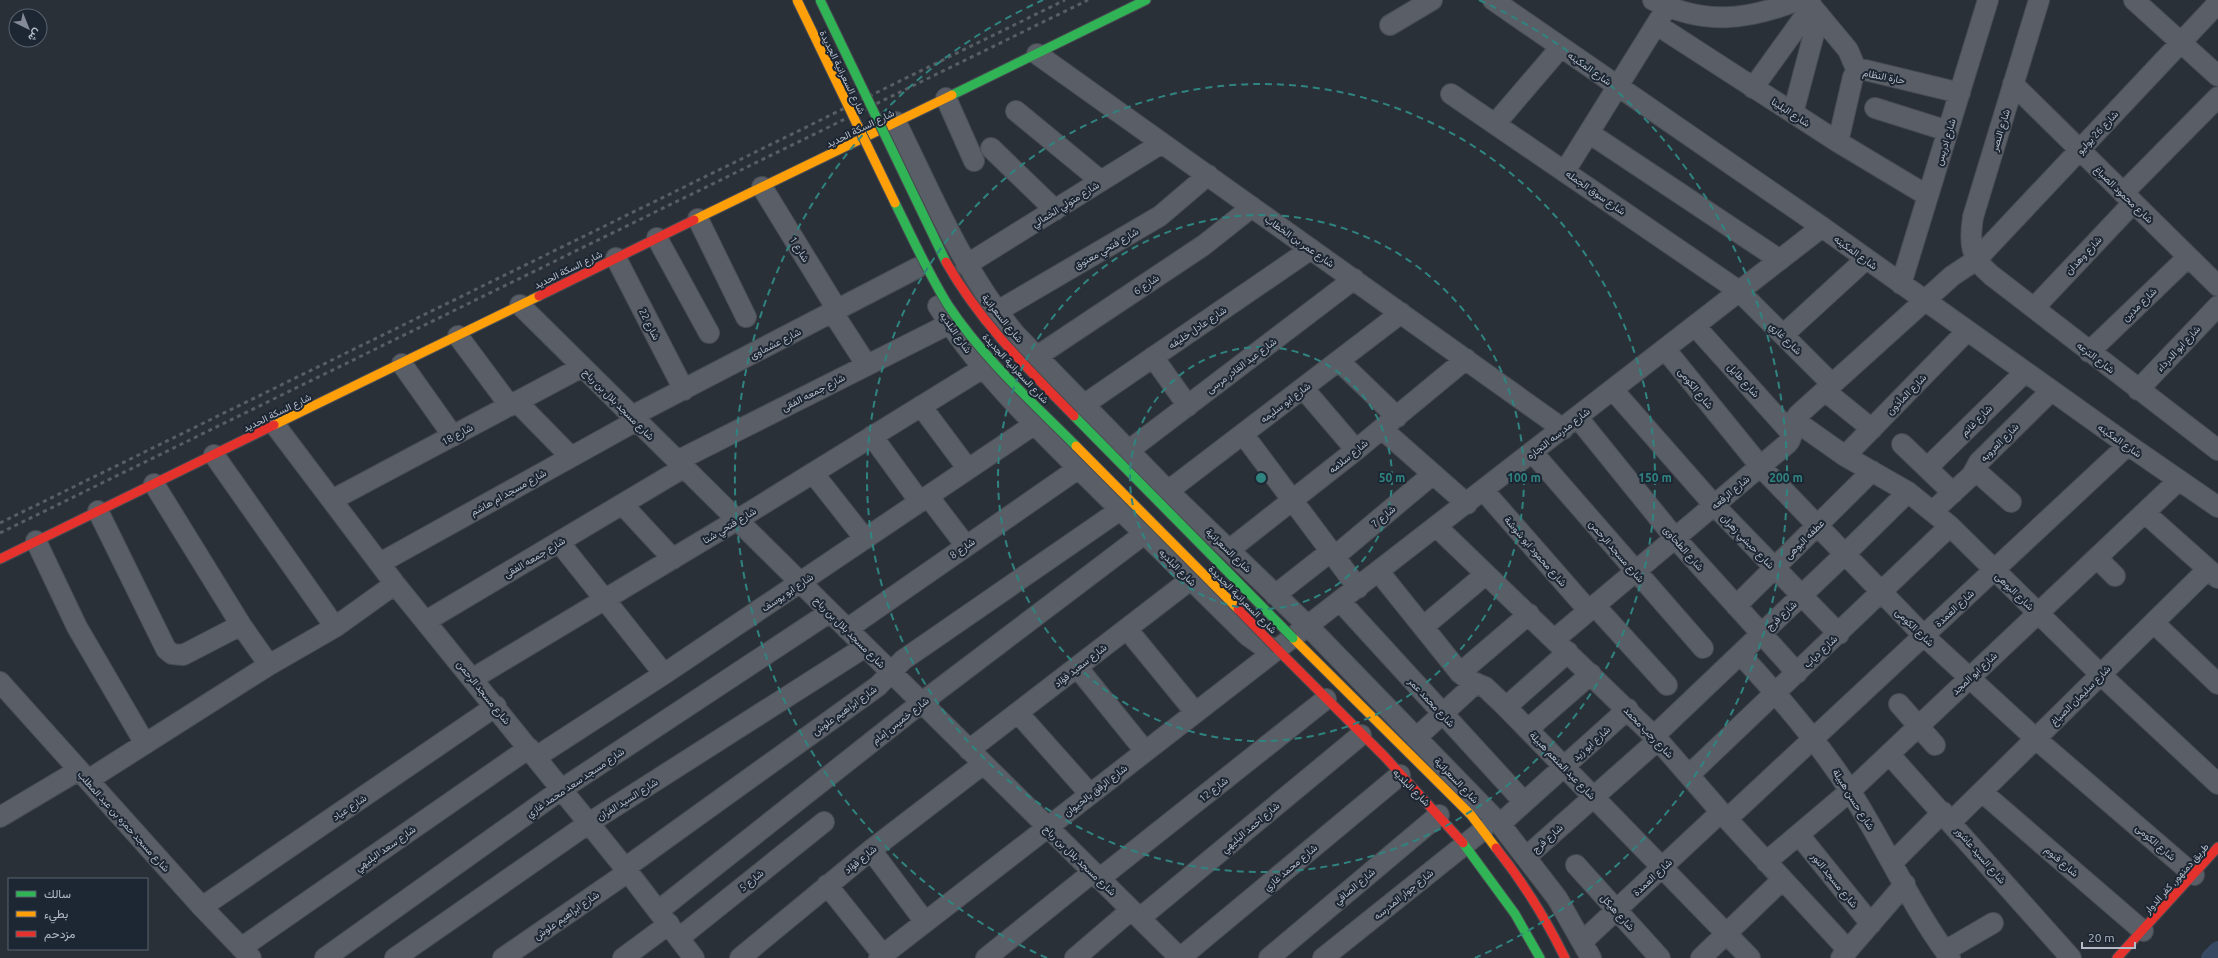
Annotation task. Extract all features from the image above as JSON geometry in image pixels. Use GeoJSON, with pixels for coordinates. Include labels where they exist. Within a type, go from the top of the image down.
{"type":"FeatureCollection","features":[{"type":"Feature","properties":{"kind":"street","name":"شارع السعرانية الجديدة"},"geometry":{"type":"LineString","coordinates":[[797,0],[927,269],[962,324],[988,357],[1277,649]]}},
{"type":"Feature","properties":{"kind":"street","name":"شارع السعرانية الجديدة"},"geometry":{"type":"LineString","coordinates":[[820,0],[940,253],[976,311],[1005,346],[1301,632]]}},
{"type":"Feature","properties":{"kind":"street","name":"شارع السكة الحديد"},"geometry":{"type":"LineString","coordinates":[[0,558],[402,364],[1146,0]]}},
{"type":"Feature","properties":{"kind":"street"},"geometry":{"type":"LineString","coordinates":[[1390,25],[1432,0]]}},
{"type":"Feature","properties":{"kind":"street","name":"شارع المكينه"},"geometry":{"type":"LineString","coordinates":[[1493,0],[1560,48],[1822,227],[2024,372],[2218,507]]}},
{"type":"Feature","properties":{"kind":"street","name":"شارع ادريس"},"geometry":{"type":"LineString","coordinates":[[1901,284],[1988,0]]}},
{"type":"Feature","properties":{"kind":"street","name":"شارع النصر"},"geometry":{"type":"LineString","coordinates":[[1976,260],[1971,239],[1973,217],[2039,0]]}},
{"type":"Feature","properties":{"kind":"street"},"geometry":{"type":"LineString","coordinates":[[2134,0],[2182,41],[2218,76]]}},
{"type":"Feature","properties":{"kind":"street","name":"شارع 26 يوليو"},"geometry":{"type":"LineString","coordinates":[[1924,300],[1952,276],[1976,260],[2218,3]]}},
{"type":"Feature","properties":{"kind":"street"},"geometry":{"type":"LineString","coordinates":[[1565,171],[1657,25],[1660,4],[1691,15],[1717,18],[1738,8],[1776,9],[1809,5]]}},
{"type":"Feature","properties":{"kind":"street"},"geometry":{"type":"LineString","coordinates":[[1809,5],[1848,50],[1857,71]]}},
{"type":"Feature","properties":{"kind":"street"},"geometry":{"type":"LineString","coordinates":[[1753,88],[1809,5]]}},
{"type":"Feature","properties":{"kind":"street"},"geometry":{"type":"LineString","coordinates":[[1793,113],[1809,5]]}},
{"type":"Feature","properties":{"kind":"street","name":"شارع البلينا"},"geometry":{"type":"LineString","coordinates":[[1657,25],[1838,142],[1928,196]]}},
{"type":"Feature","properties":{"kind":"street"},"geometry":{"type":"LineString","coordinates":[[1495,124],[1560,48]]}},
{"type":"Feature","properties":{"kind":"street","name":"شارع عمر بن الخطاب"},"geometry":{"type":"LineString","coordinates":[[1037,54],[1466,359],[1571,423]]}},
{"type":"Feature","properties":{"kind":"street","name":"حارة النظام"},"geometry":{"type":"LineString","coordinates":[[1838,142],[1853,77],[1857,71],[1864,70],[1960,93]]}},
{"type":"Feature","properties":{"kind":"street","name":"شارع محمود الصباغ"},"geometry":{"type":"LineString","coordinates":[[2013,84],[2218,286]]}},
{"type":"Feature","properties":{"kind":"street","name":"شارع سوق الجمله"},"geometry":{"type":"LineString","coordinates":[[1451,94],[1740,291]]}},
{"type":"Feature","properties":{"kind":"street","name":"شارع وهدان"},"geometry":{"type":"LineString","coordinates":[[2034,308],[2128,198],[2218,97]]}},
{"type":"Feature","properties":{"kind":"street"},"geometry":{"type":"LineString","coordinates":[[946,98],[974,161]]}},
{"type":"Feature","properties":{"kind":"street"},"geometry":{"type":"LineString","coordinates":[[1875,108],[1948,131]]}},
{"type":"Feature","properties":{"kind":"street"},"geometry":{"type":"LineString","coordinates":[[1016,111],[1101,181]]}},
{"type":"Feature","properties":{"kind":"street","name":"شارع السعرانية"},"geometry":{"type":"LineString","coordinates":[[896,122],[966,265],[996,312],[1082,406],[1275,595],[1301,632],[1416,738],[1491,827],[1526,857],[1557,898],[1587,950]]}},
{"type":"Feature","properties":{"kind":"street"},"geometry":{"type":"LineString","coordinates":[[1589,133],[1780,260]]}},
{"type":"Feature","properties":{"kind":"street","name":"شارع البلديه"},"geometry":{"type":"LineString","coordinates":[[854,142],[917,268],[949,324],[983,368],[1035,424],[1190,580],[1254,641],[1277,649],[1439,815],[1466,844],[1510,905],[1540,958]]}},
{"type":"Feature","properties":{"kind":"street","name":"شارع متولي الخمالي"},"geometry":{"type":"LineString","coordinates":[[966,265],[1162,143]]}},
{"type":"Feature","properties":{"kind":"street"},"geometry":{"type":"LineString","coordinates":[[991,148],[1055,210]]}},
{"type":"Feature","properties":{"kind":"street","name":"شارع فتحي معتوق"},"geometry":{"type":"LineString","coordinates":[[996,312],[1160,216],[1208,175]]}},
{"type":"Feature","properties":{"kind":"street","name":"شارع 1"},"geometry":{"type":"LineString","coordinates":[[762,187],[866,364]]}},
{"type":"Feature","properties":{"kind":"street","name":"شارع 6"},"geometry":{"type":"LineString","coordinates":[[1036,356],[1204,245],[1252,207]]}},
{"type":"Feature","properties":{"kind":"street"},"geometry":{"type":"LineString","coordinates":[[698,219],[746,317]]}},
{"type":"Feature","properties":{"kind":"street","name":"شارع مدرسه التجاره"},"geometry":{"type":"LineString","coordinates":[[1301,632],[1822,227]]}},
{"type":"Feature","properties":{"kind":"street"},"geometry":{"type":"LineString","coordinates":[[657,238],[709,333]]}},
{"type":"Feature","properties":{"kind":"street","name":"شارع عادل خليفه"},"geometry":{"type":"LineString","coordinates":[[1082,406],[1311,249]]}},
{"type":"Feature","properties":{"kind":"street","name":"شارع مدين"},"geometry":{"type":"LineString","coordinates":[[2089,352],[2188,257]]}},
{"type":"Feature","properties":{"kind":"street","name":"شارع 22"},"geometry":{"type":"LineString","coordinates":[[616,258],[684,390]]}},
{"type":"Feature","properties":{"kind":"street"},"geometry":{"type":"LineString","coordinates":[[1783,335],[1866,259]]}},
{"type":"Feature","properties":{"kind":"street","name":"شارع الترعه"},"geometry":{"type":"LineString","coordinates":[[1976,260],[1991,275],[2089,352],[2218,450]]}},
{"type":"Feature","properties":{"kind":"street","name":"شارع عشماوى"},"geometry":{"type":"LineString","coordinates":[[634,419],[684,390],[917,268]]}},
{"type":"Feature","properties":{"kind":"street","name":"شارع عبد القادر مرسى"},"geometry":{"type":"LineString","coordinates":[[1128,452],[1354,279]]}},
{"type":"Feature","properties":{"kind":"street","name":"شارع غازي"},"geometry":{"type":"LineString","coordinates":[[1740,291],[1783,335],[1829,387],[1872,429]]}},
{"type":"Feature","properties":{"kind":"street","name":"شارع الرفعه"},"geometry":{"type":"LineString","coordinates":[[1506,707],[1562,646],[1592,608],[1788,443],[1793,427],[1829,387],[1924,300]]}},
{"type":"Feature","properties":{"kind":"street","name":"شارع مسجد بلال بن رباح"},"geometry":{"type":"LineString","coordinates":[[520,305],[1180,958]]}},
{"type":"Feature","properties":{"kind":"street","name":"شارع ابو الدرداء"},"geometry":{"type":"LineString","coordinates":[[2138,390],[2216,311]]}},
{"type":"Feature","properties":{"kind":"street","name":"شارع ابو سليمه"},"geometry":{"type":"LineString","coordinates":[[1168,491],[1401,313]]}},
{"type":"Feature","properties":{"kind":"street","name":"شارع جمعه الفقى"},"geometry":{"type":"LineString","coordinates":[[426,621],[622,504],[680,464],[866,364],[949,324]]}},
{"type":"Feature","properties":{"kind":"street","name":"شارع طايل"},"geometry":{"type":"LineString","coordinates":[[1695,326],[1793,427]]}},
{"type":"Feature","properties":{"kind":"street","name":"شارع المأذون"},"geometry":{"type":"LineString","coordinates":[[1845,456],[1967,331]]}},
{"type":"Feature","properties":{"kind":"street"},"geometry":{"type":"LineString","coordinates":[[458,336],[513,404],[572,457]]}},
{"type":"Feature","properties":{"kind":"street","name":"شارع الكومى"},"geometry":{"type":"LineString","coordinates":[[1665,349],[1760,466],[1844,555],[1924,636],[2036,739],[2194,875]]}},
{"type":"Feature","properties":{"kind":"street"},"geometry":{"type":"LineString","coordinates":[[1153,357],[1188,406]]}},
{"type":"Feature","properties":{"kind":"street","name":"شارع سلامه"},"geometry":{"type":"LineString","coordinates":[[1229,550],[1397,417],[1466,359]]}},
{"type":"Feature","properties":{"kind":"street"},"geometry":{"type":"LineString","coordinates":[[1339,361],[1397,417]]}},
{"type":"Feature","properties":{"kind":"street"},"geometry":{"type":"LineString","coordinates":[[402,364],[453,436]]}},
{"type":"Feature","properties":{"kind":"street","name":"شارع 18"},"geometry":{"type":"LineString","coordinates":[[332,500],[582,367]]}},
{"type":"Feature","properties":{"kind":"street","name":"شارع فتحي شتا"},"geometry":{"type":"LineString","coordinates":[[472,679],[673,559],[983,368]]}},
{"type":"Feature","properties":{"kind":"street","name":"شارع غانم"},"geometry":{"type":"LineString","coordinates":[[1927,468],[2024,372]]}},
{"type":"Feature","properties":{"kind":"street"},"geometry":{"type":"LineString","coordinates":[[1303,388],[1356,450]]}},
{"type":"Feature","properties":{"kind":"street","name":"شارع حبشي زهران"},"geometry":{"type":"LineString","coordinates":[[1613,390],[1714,505],[1839,634]]}},
{"type":"Feature","properties":{"kind":"street","name":"شارع العروبه"},"geometry":{"type":"LineString","coordinates":[[1933,511],[1975,470],[1978,462],[2051,390]]}},
{"type":"Feature","properties":{"kind":"street"},"geometry":{"type":"LineString","coordinates":[[921,406],[968,469]]}},
{"type":"Feature","properties":{"kind":"street","name":"شارع مسجد ام هاشم"},"geometry":{"type":"LineString","coordinates":[[380,563],[572,457],[634,419]]}},
{"type":"Feature","properties":{"kind":"street","name":"شارع الطحاوى"},"geometry":{"type":"LineString","coordinates":[[1571,423],[1797,673]]}},
{"type":"Feature","properties":{"kind":"street","name":"شارع ابو يوسف"},"geometry":{"type":"LineString","coordinates":[[532,752],[664,674],[1035,424]]}},
{"type":"Feature","properties":{"kind":"street","name":"شارع مسجد الرحمن"},"geometry":{"type":"LineString","coordinates":[[275,425],[395,584],[472,679],[496,706],[669,924],[694,958]]}},
{"type":"Feature","properties":{"kind":"street","name":"شارع البوهى"},"geometry":{"type":"LineString","coordinates":[[1793,427],[1908,492],[1933,511],[2101,675],[2218,784]]}},
{"type":"Feature","properties":{"kind":"street"},"geometry":{"type":"LineString","coordinates":[[1382,429],[1467,504]]}},
{"type":"Feature","properties":{"kind":"street"},"geometry":{"type":"LineString","coordinates":[[1243,434],[1358,588]]}},
{"type":"Feature","properties":{"kind":"street"},"geometry":{"type":"LineString","coordinates":[[872,436],[924,499],[966,546]]}},
{"type":"Feature","properties":{"kind":"street"},"geometry":{"type":"LineString","coordinates":[[1902,444],[1953,493]]}},
{"type":"Feature","properties":{"kind":"street","name":"شارع العمدة"},"geometry":{"type":"LineString","coordinates":[[1587,950],[1616,910],[1662,867],[1814,739],[2128,445]]}},
{"type":"Feature","properties":{"kind":"street","name":"شارع مسجد الرحمن"},"geometry":{"type":"LineString","coordinates":[[1533,453],[1635,572],[1703,648]]}},
{"type":"Feature","properties":{"kind":"street"},"geometry":{"type":"LineString","coordinates":[[214,455],[335,627]]}},
{"type":"Feature","properties":{"kind":"street","name":"شارع 8"},"geometry":{"type":"LineString","coordinates":[[846,629],[1079,468]]}},
{"type":"Feature","properties":{"kind":"street"},"geometry":{"type":"LineString","coordinates":[[1975,470],[2011,502]]}},
{"type":"Feature","properties":{"kind":"street","name":"عطفه البوهى"},"geometry":{"type":"LineString","coordinates":[[1736,606],[1872,471]]}},
{"type":"Feature","properties":{"kind":"street"},"geometry":{"type":"LineString","coordinates":[[812,473],[865,539]]}},
{"type":"Feature","properties":{"kind":"street","name":"شارع 7"},"geometry":{"type":"LineString","coordinates":[[1275,595],[1332,555],[1433,474]]}},
{"type":"Feature","properties":{"kind":"street","name":"شارع ابو المجد"},"geometry":{"type":"LineString","coordinates":[[1766,862],[1850,791],[2179,480]]}},
{"type":"Feature","properties":{"kind":"street"},"geometry":{"type":"LineString","coordinates":[[154,484],[241,625],[269,665]]}},
{"type":"Feature","properties":{"kind":"street","name":"شارع محمود ابو شوشة"},"geometry":{"type":"LineString","coordinates":[[1484,491],[1592,608],[1668,685]]}},
{"type":"Feature","properties":{"kind":"street","name":"شارع فرج"},"geometry":{"type":"LineString","coordinates":[[1526,857],[1594,797],[1656,738],[1740,654],[1908,492]]}},
{"type":"Feature","properties":{"kind":"street"},"geometry":{"type":"LineString","coordinates":[[622,504],[673,559]]}},
{"type":"Feature","properties":{"kind":"street","name":"شارع ابراهيم علوش"},"geometry":{"type":"LineString","coordinates":[[503,958],[878,686],[904,660],[1120,510]]}},
{"type":"Feature","properties":{"kind":"street"},"geometry":{"type":"LineString","coordinates":[[98,511],[166,649],[172,654],[183,656],[241,625]]}},
{"type":"Feature","properties":{"kind":"street"},"geometry":{"type":"LineString","coordinates":[[2145,513],[2213,573]]}},
{"type":"Feature","properties":{"kind":"street","name":"شارع دياب"},"geometry":{"type":"LineString","coordinates":[[1689,776],[1839,634],[1950,526]]}},
{"type":"Feature","properties":{"kind":"street","name":"شارع رجب محمد"},"geometry":{"type":"LineString","coordinates":[[1437,527],[1628,709],[1656,738],[1782,880],[1844,954]]}},
{"type":"Feature","properties":{"kind":"street","name":"شارع خميس إمام"},"geometry":{"type":"LineString","coordinates":[[669,924],[921,703],[1144,534]]}},
{"type":"Feature","properties":{"kind":"street"},"geometry":{"type":"LineString","coordinates":[[36,541],[77,627],[144,742]]}},
{"type":"Feature","properties":{"kind":"street"},"geometry":{"type":"LineString","coordinates":[[559,542],[664,674]]}},
{"type":"Feature","properties":{"kind":"street"},"geometry":{"type":"LineString","coordinates":[[2097,558],[2115,576]]}},
{"type":"Feature","properties":{"kind":"street","name":"شارع عبد المنعم هبيلة"},"geometry":{"type":"LineString","coordinates":[[1379,572],[1423,627],[1468,678],[1485,687],[1506,707],[1750,958]]}},
{"type":"Feature","properties":{"kind":"street","name":"شارع سليمان الصباغ"},"geometry":{"type":"LineString","coordinates":[[1892,862],[1947,817],[1982,792],[2154,623],[2213,573]]}},
{"type":"Feature","properties":{"kind":"street"},"geometry":{"type":"LineString","coordinates":[[1423,627],[1486,574]]}},
{"type":"Feature","properties":{"kind":"street","name":"شارع سعيد فؤاد"},"geometry":{"type":"LineString","coordinates":[[969,750],[1190,580]]}},
{"type":"Feature","properties":{"kind":"street"},"geometry":{"type":"LineString","coordinates":[[0,817],[144,742],[269,665],[335,627],[395,584]]}},
{"type":"Feature","properties":{"kind":"street","name":"شارع محمد عمر"},"geometry":{"type":"LineString","coordinates":[[1340,601],[1524,802]]}},
{"type":"Feature","properties":{"kind":"street","name":"شارع مسجد سعد محمد غازي"},"geometry":{"type":"LineString","coordinates":[[325,958],[562,789],[830,612]]}},
{"type":"Feature","properties":{"kind":"street"},"geometry":{"type":"LineString","coordinates":[[1416,738],[1443,713],[1468,678],[1529,614]]}},
{"type":"Feature","properties":{"kind":"street"},"geometry":{"type":"LineString","coordinates":[[2154,623],[2218,684]]}},
{"type":"Feature","properties":{"kind":"street"},"geometry":{"type":"LineString","coordinates":[[1127,629],[1195,712]]}},
{"type":"Feature","properties":{"kind":"street","name":"شارع الرفق بالحيوان"},"geometry":{"type":"LineString","coordinates":[[881,956],[1195,712],[1301,632]]}},
{"type":"Feature","properties":{"kind":"street"},"geometry":{"type":"LineString","coordinates":[[1301,632],[1447,789],[1491,827],[1534,900],[1565,958]]}},
{"type":"Feature","properties":{"kind":"street","name":"شارع السيد الفران"},"geometry":{"type":"LineString","coordinates":[[395,958],[589,823],[865,647]]}},
{"type":"Feature","properties":{"kind":"street","name":"شارع حسن هبيلة"},"geometry":{"type":"LineString","coordinates":[[1740,654],[1776,693],[1814,739],[1850,791],[1947,954]]}},
{"type":"Feature","properties":{"kind":"street"},"geometry":{"type":"LineString","coordinates":[[1077,667],[1145,751]]}},
{"type":"Feature","properties":{"kind":"street"},"geometry":{"type":"LineString","coordinates":[[1528,729],[1591,674]]}},
{"type":"Feature","properties":{"kind":"street","name":"شارع مسجد حمزه بن عبد المطلب"},"geometry":{"type":"LineString","coordinates":[[0,682],[202,907],[246,953]]}},
{"type":"Feature","properties":{"kind":"street","name":"شارع 12"},"geometry":{"type":"LineString","coordinates":[[986,958],[1326,699]]}},
{"type":"Feature","properties":{"kind":"street"},"geometry":{"type":"LineString","coordinates":[[1898,704],[1935,745]]}},
{"type":"Feature","properties":{"kind":"street","name":"شارع عياد"},"geometry":{"type":"LineString","coordinates":[[202,907],[496,706]]}},
{"type":"Feature","properties":{"kind":"street","name":"شارع ابو زيد"},"geometry":{"type":"LineString","coordinates":[[1491,827],[1524,802],[1628,709]]}},
{"type":"Feature","properties":{"kind":"street"},"geometry":{"type":"LineString","coordinates":[[1018,712],[1090,794]]}},
{"type":"Feature","properties":{"kind":"street","name":"شارع احمد البليهي"},"geometry":{"type":"LineString","coordinates":[[1075,958],[1136,914],[1361,735]]}},
{"type":"Feature","properties":{"kind":"street","name":"شارع سعد البليهي"},"geometry":{"type":"LineString","coordinates":[[246,953],[532,752]]}},
{"type":"Feature","properties":{"kind":"street","name":"شارع السيد عاشور"},"geometry":{"type":"LineString","coordinates":[[1889,754],[1947,817],[2071,958]]}},
{"type":"Feature","properties":{"kind":"street","name":"شارع فؤاد"},"geometry":{"type":"LineString","coordinates":[[740,958],[827,885],[983,764]]}},
{"type":"Feature","properties":{"kind":"street","name":"شارع محمد غازي"},"geometry":{"type":"LineString","coordinates":[[1180,958],[1400,775]]}},
{"type":"Feature","properties":{"kind":"street","name":"شارع قنوم"},"geometry":{"type":"LineString","coordinates":[[1982,792],[2142,931]]}},
{"type":"Feature","properties":{"kind":"street","name":"شارع الصافي"},"geometry":{"type":"LineString","coordinates":[[1269,958],[1439,815]]}},
{"type":"Feature","properties":{"kind":"street","name":"شارع 5"},"geometry":{"type":"LineString","coordinates":[[669,924],[824,822]]}},
{"type":"Feature","properties":{"kind":"street","name":"شارع جوار المدرسه"},"geometry":{"type":"LineString","coordinates":[[1323,958],[1466,844],[1491,827]]}},
{"type":"Feature","properties":{"kind":"street","name":"شارع مسجد النور"},"geometry":{"type":"LineString","coordinates":[[1799,835],[1870,924]]}},
{"type":"Feature","properties":{"kind":"street","name":"طريق دمنهور, كفر الدوار"},"geometry":{"type":"LineString","coordinates":[[2117,958],[2218,847]]}},
{"type":"Feature","properties":{"kind":"street"},"geometry":{"type":"LineString","coordinates":[[871,850],[925,922]]}},
{"type":"Feature","properties":{"kind":"street","name":"شارع هيكل"},"geometry":{"type":"LineString","coordinates":[[1576,865],[1660,958]]}},
{"type":"Feature","properties":{"kind":"street"},"geometry":{"type":"LineString","coordinates":[[1701,958],[1782,880]]}},
{"type":"Feature","properties":{"kind":"street"},"geometry":{"type":"LineString","coordinates":[[1844,954],[1905,884]]}},
{"type":"Feature","properties":{"kind":"street"},"geometry":{"type":"LineString","coordinates":[[827,885],[881,956]]}},
{"type":"Feature","properties":{"kind":"street"},"geometry":{"type":"LineString","coordinates":[[1947,954],[1993,923]]}},
{"type":"Feature","properties":{"kind":"street"},"geometry":{"type":"LineString","coordinates":[[622,958],[669,924]]}},
{"type":"Feature","properties":{"kind":"waterway"},"geometry":{"type":"LineString","coordinates":[[2210,958],[2218,950]]}},
{"type":"Feature","properties":{"kind":"railway"},"geometry":{"type":"LineString","coordinates":[[0,523],[1065,0]]}},
{"type":"Feature","properties":{"kind":"railway"},"geometry":{"type":"LineString","coordinates":[[0,533],[1088,0]]}},
{"type":"Feature","properties":{"kind":"traffic: fast"},"geometry":{"type":"LineString","coordinates":[[820,0],[946,262]]}},
{"type":"Feature","properties":{"kind":"traffic: fast"},"geometry":{"type":"LineString","coordinates":[[952,95],[1146,0]]}},
{"type":"Feature","properties":{"kind":"traffic: fast"},"geometry":{"type":"LineString","coordinates":[[895,203],[920,255],[948,305],[962,324],[992,361],[1076,446]]}},
{"type":"Feature","properties":{"kind":"traffic: fast"},"geometry":{"type":"LineString","coordinates":[[1074,416],[1293,638]]}},
{"type":"Feature","properties":{"kind":"traffic: fast"},"geometry":{"type":"LineString","coordinates":[[1463,843],[1515,914],[1540,958]]}},
{"type":"Feature","properties":{"kind":"traffic: slow"},"geometry":{"type":"LineString","coordinates":[[797,0],[895,203]]}},
{"type":"Feature","properties":{"kind":"traffic: slow"},"geometry":{"type":"LineString","coordinates":[[694,220],[952,95]]}},
{"type":"Feature","properties":{"kind":"traffic: slow"},"geometry":{"type":"LineString","coordinates":[[274,425],[539,296]]}},
{"type":"Feature","properties":{"kind":"traffic: slow"},"geometry":{"type":"LineString","coordinates":[[1076,446],[1238,609]]}},
{"type":"Feature","properties":{"kind":"traffic: slow"},"geometry":{"type":"LineString","coordinates":[[1293,638],[1471,815],[1496,848]]}},
{"type":"Feature","properties":{"kind":"traffic: jam"},"geometry":{"type":"LineString","coordinates":[[539,296],[694,220]]}},
{"type":"Feature","properties":{"kind":"traffic: jam"},"geometry":{"type":"LineString","coordinates":[[946,262],[959,284],[989,324],[1021,362],[1074,416]]}},
{"type":"Feature","properties":{"kind":"traffic: jam"},"geometry":{"type":"LineString","coordinates":[[0,559],[274,425]]}},
{"type":"Feature","properties":{"kind":"traffic: jam"},"geometry":{"type":"LineString","coordinates":[[1238,609],[1277,649]]}},
{"type":"Feature","properties":{"kind":"traffic: jam"},"geometry":{"type":"LineString","coordinates":[[1277,649],[1385,757],[1463,843]]}},
{"type":"Feature","properties":{"kind":"traffic: jam"},"geometry":{"type":"LineString","coordinates":[[2117,958],[2218,847]]}},
{"type":"Feature","properties":{"kind":"traffic: jam"},"geometry":{"type":"LineString","coordinates":[[1496,848],[1534,901],[1565,958]]}}]}
